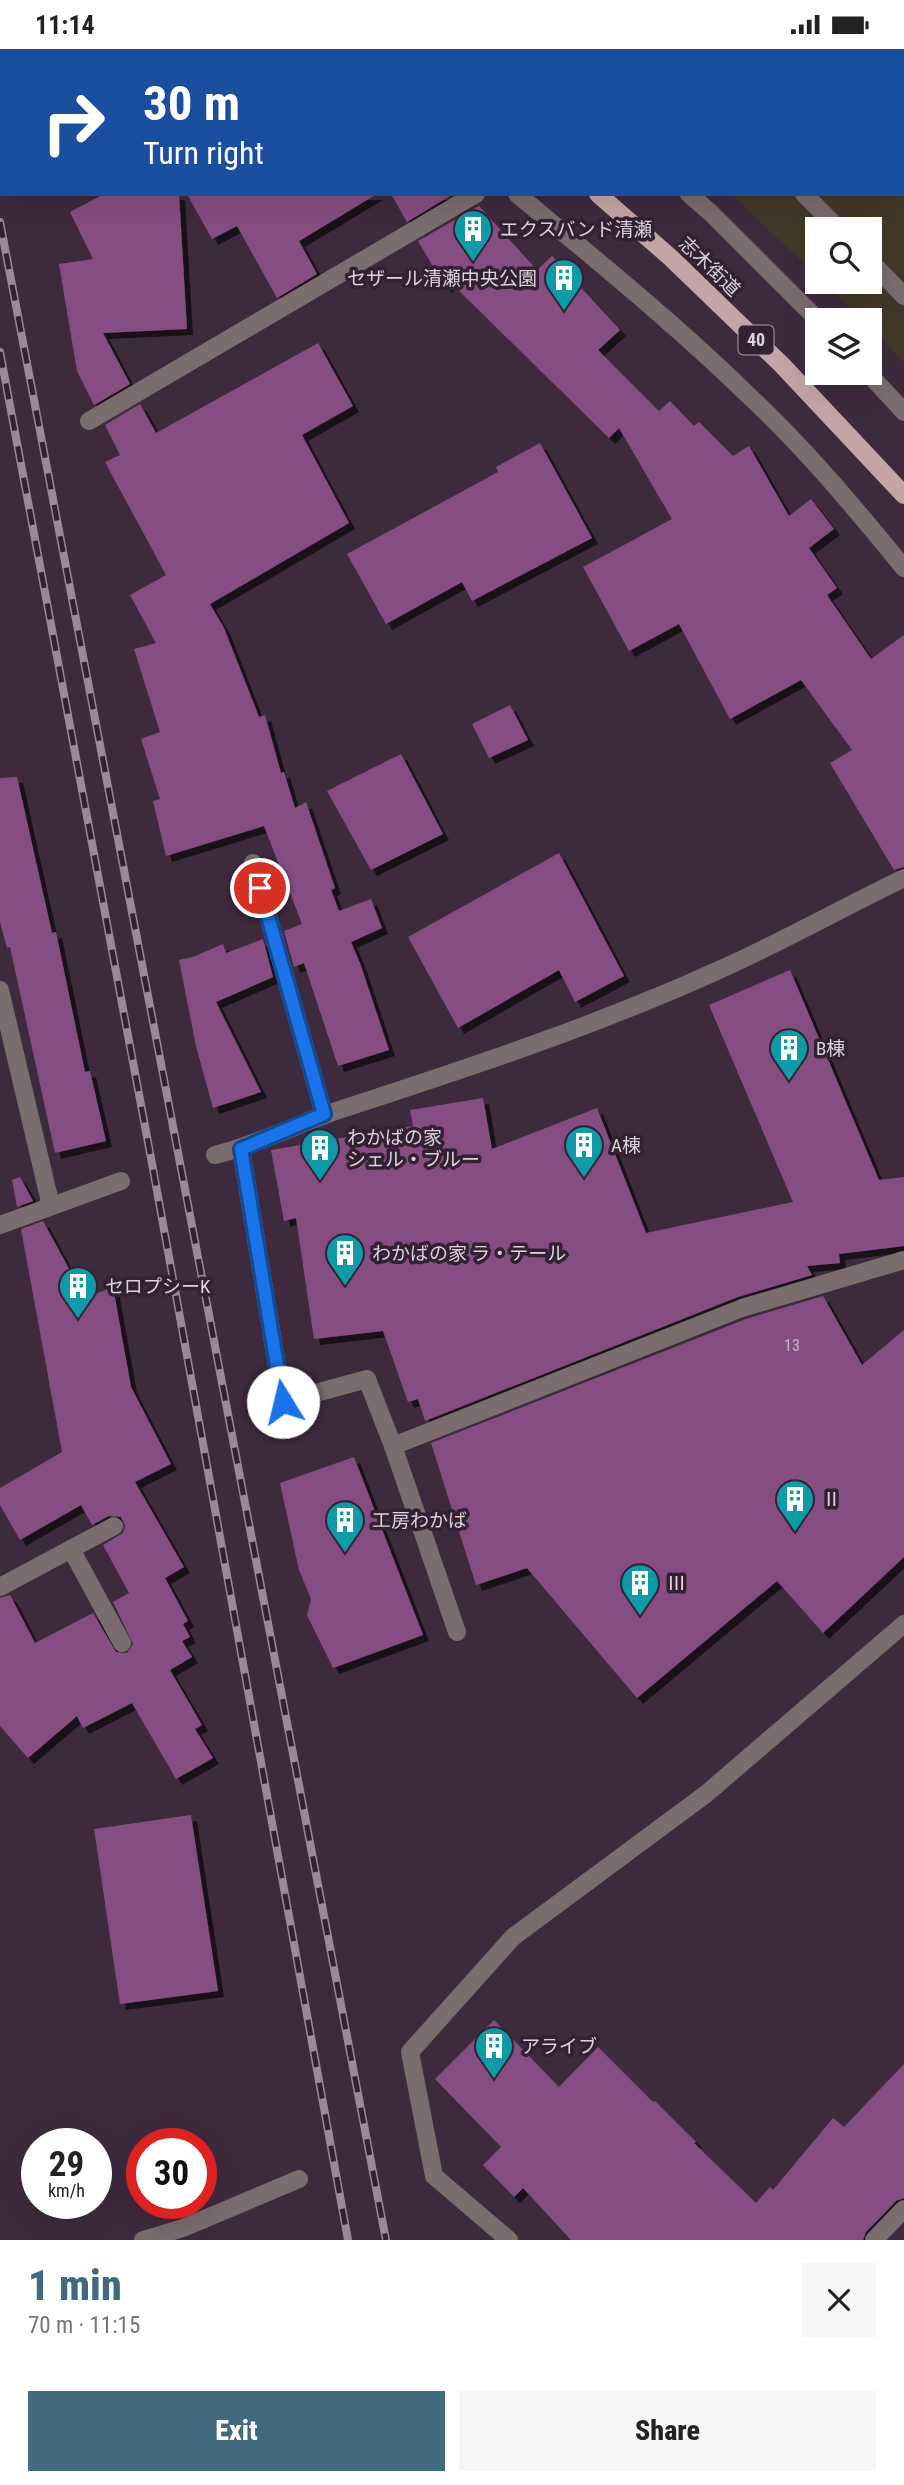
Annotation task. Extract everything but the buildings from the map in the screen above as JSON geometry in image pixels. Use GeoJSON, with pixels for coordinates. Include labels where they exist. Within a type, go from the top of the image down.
{"type":"FeatureCollection","features":[{"type":"Feature","properties":{"kind":"main road","name":"志木街道"},"geometry":{"type":"LineString","coordinates":[[600,196],[671,258],[782,365],[904,495]]}},
{"type":"Feature","properties":{"kind":"street"},"geometry":{"type":"LineString","coordinates":[[89,421],[473,196]]}},
{"type":"Feature","properties":{"kind":"street"},"geometry":{"type":"LineString","coordinates":[[519,196],[624,282],[748,394],[858,511],[904,568]]}},
{"type":"Feature","properties":{"kind":"street"},"geometry":{"type":"LineString","coordinates":[[691,196],[806,308]]}},
{"type":"Feature","properties":{"kind":"street"},"geometry":{"type":"LineString","coordinates":[[806,196],[827,217]]}},
{"type":"Feature","properties":{"kind":"street"},"geometry":{"type":"LineString","coordinates":[[882,273],[904,296]]}},
{"type":"Feature","properties":{"kind":"street"},"geometry":{"type":"LineString","coordinates":[[879,385],[904,412]]}},
{"type":"Feature","properties":{"kind":"street"},"geometry":{"type":"LineString","coordinates":[[253,863],[324,1114]]}},
{"type":"Feature","properties":{"kind":"street"},"geometry":{"type":"LineString","coordinates":[[215,1155],[241,1149],[324,1114],[452,1073],[581,1026],[719,970],[904,878]]}},
{"type":"Feature","properties":{"kind":"street"},"geometry":{"type":"LineString","coordinates":[[0,990],[51,1206]]}},
{"type":"Feature","properties":{"kind":"street"},"geometry":{"type":"LineString","coordinates":[[241,1149],[283,1402],[367,1379],[457,1632]]}},
{"type":"Feature","properties":{"kind":"street"},"geometry":{"type":"LineString","coordinates":[[0,1225],[121,1181]]}},
{"type":"Feature","properties":{"kind":"street"},"geometry":{"type":"LineString","coordinates":[[393,1446],[742,1308],[904,1259]]}},
{"type":"Feature","properties":{"kind":"street"},"geometry":{"type":"LineString","coordinates":[[0,1587],[114,1526]]}},
{"type":"Feature","properties":{"kind":"street"},"geometry":{"type":"LineString","coordinates":[[71,1549],[122,1643]]}},
{"type":"Feature","properties":{"kind":"street"},"geometry":{"type":"LineString","coordinates":[[509,2240],[434,2176],[410,2052],[513,1937],[706,1794],[904,1624]]}},
{"type":"Feature","properties":{"kind":"street"},"geometry":{"type":"LineString","coordinates":[[143,2240],[183,2228],[299,2179]]}},
{"type":"Feature","properties":{"kind":"street"},"geometry":{"type":"LineString","coordinates":[[874,2240],[904,2209]]}},
{"type":"Feature","properties":{"kind":"shaded area"},"geometry":{"type":"Polygon","coordinates":[[[733,196],[904,196],[904,363],[882,339],[882,308],[851,308],[836,294],[882,294],[882,217],[805,217],[805,265],[733,196]]]}},
{"type":"Feature","properties":{"kind":"railway"},"geometry":{"type":"LineString","coordinates":[[0,222],[386,2240]]}},
{"type":"Feature","properties":{"kind":"railway"},"geometry":{"type":"LineString","coordinates":[[0,352],[153,1169],[348,2240]]}},
{"type":"Feature","properties":{"kind":"place","name":"エクスバンド清瀬"},"geometry":{"type":"Point","coordinates":[473,263]}},
{"type":"Feature","properties":{"kind":"place","name":"セザール清瀬中央公園"},"geometry":{"type":"Point","coordinates":[564,312]}},
{"type":"Feature","properties":{"kind":"place","name":"B棟"},"geometry":{"type":"Point","coordinates":[789,1082]}},
{"type":"Feature","properties":{"kind":"place","name":"A棟"},"geometry":{"type":"Point","coordinates":[584,1179]}},
{"type":"Feature","properties":{"kind":"place","name":"わかばの家 シェル・ブルー"},"geometry":{"type":"Point","coordinates":[320,1182]}},
{"type":"Feature","properties":{"kind":"place","name":"わかばの家 ラ・テール"},"geometry":{"type":"Point","coordinates":[345,1287]}},
{"type":"Feature","properties":{"kind":"place","name":"セロプシーK"},"geometry":{"type":"Point","coordinates":[78,1320]}},
{"type":"Feature","properties":{"kind":"place","name":"Ⅱ"},"geometry":{"type":"Point","coordinates":[795,1533]}},
{"type":"Feature","properties":{"kind":"place","name":"工房わかば"},"geometry":{"type":"Point","coordinates":[345,1554]}},
{"type":"Feature","properties":{"kind":"place","name":"Ⅲ"},"geometry":{"type":"Point","coordinates":[640,1617]}},
{"type":"Feature","properties":{"kind":"place","name":"アライブ"},"geometry":{"type":"Point","coordinates":[494,2080]}},
{"type":"Feature","properties":{"kind":"route"},"geometry":{"type":"LineString","coordinates":[[260,888],[324,1114],[241,1149],[283,1402]]}}]}
